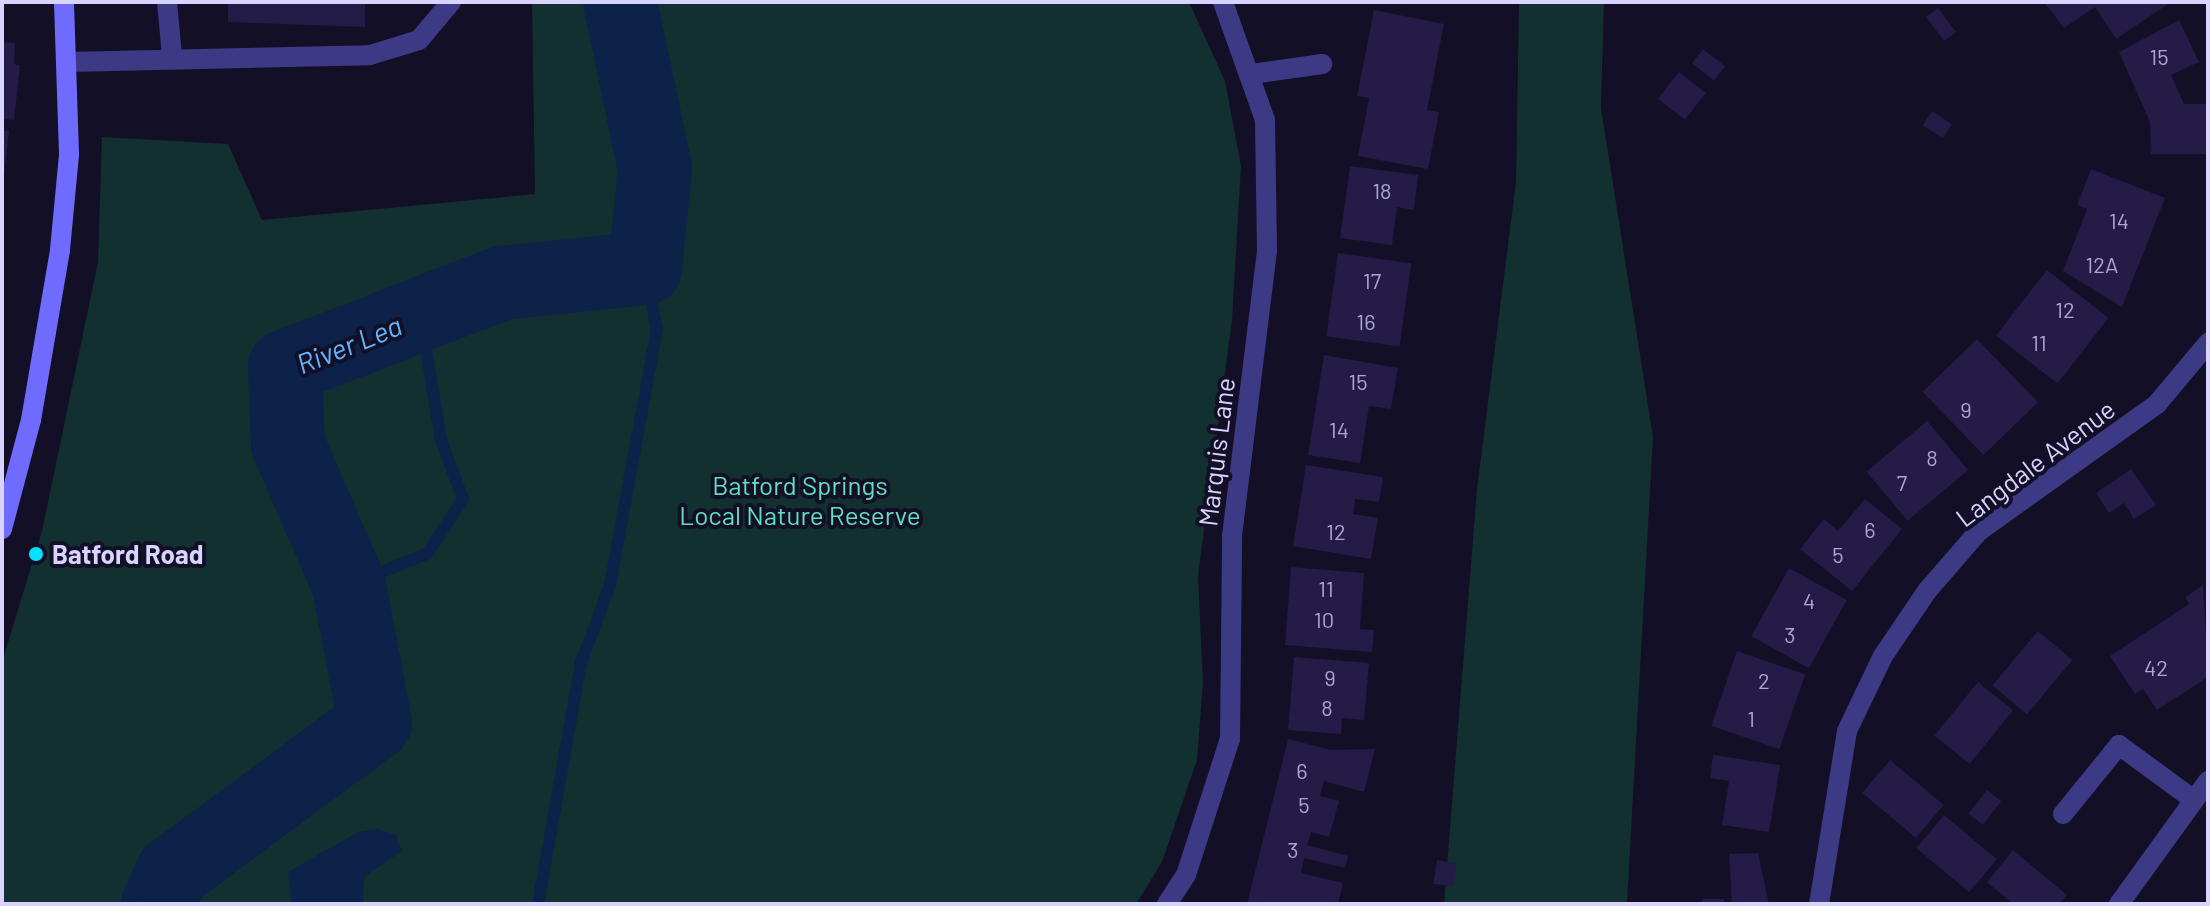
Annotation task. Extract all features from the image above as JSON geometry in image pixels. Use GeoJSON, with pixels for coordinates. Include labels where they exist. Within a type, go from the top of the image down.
{"type":"FeatureCollection","features":[{"type":"Feature","properties":{"kind":"main road"},"geometry":{"type":"LineString","coordinates":[[2,529],[31,420],[60,250],[68,62],[64,2]]}},
{"type":"Feature","properties":{"kind":"street"},"geometry":{"type":"LineString","coordinates":[[167,2],[172,56]]}},
{"type":"Feature","properties":{"kind":"street"},"geometry":{"type":"LineString","coordinates":[[68,62],[172,56],[370,55],[419,40],[451,2]]}},
{"type":"Feature","properties":{"kind":"street","name":"Marquis Lane"},"geometry":{"type":"LineString","coordinates":[[1167,904],[1217,792],[1236,696],[1228,592],[1270,184],[1252,74],[1230,5]]}},
{"type":"Feature","properties":{"kind":"street"},"geometry":{"type":"LineString","coordinates":[[1252,74],[1322,64]]}},
{"type":"Feature","properties":{"kind":"street","name":"Langdale Avenue"},"geometry":{"type":"LineString","coordinates":[[1819,904],[1847,731],[1883,656],[1927,591],[1979,531],[2157,404],[2208,343]]}},
{"type":"Feature","properties":{"kind":"street"},"geometry":{"type":"LineString","coordinates":[[2063,814],[2119,745],[2194,800]]}},
{"type":"Feature","properties":{"kind":"street"},"geometry":{"type":"LineString","coordinates":[[2119,904],[2208,781]]}},
{"type":"Feature","properties":{"kind":"green space","name":"Batford Springs Local Nature Reserve"},"geometry":{"type":"Polygon","coordinates":[[[532,2],[1189,2],[1225,81],[1241,166],[1232,320],[1198,575],[1203,682],[1197,760],[1162,862],[1136,904],[2,904],[2,662],[42,531],[98,262],[102,137],[228,144],[262,220],[535,194],[532,2]]]}},
{"type":"Feature","properties":{"kind":"green space"},"geometry":{"type":"Polygon","coordinates":[[[1519,2],[1604,2],[1601,108],[1653,437],[1627,904],[1444,904],[1477,489],[1516,182],[1519,2]]]}},
{"type":"Feature","properties":{"kind":"water"},"geometry":{"type":"Polygon","coordinates":[[[378,829],[396,835],[402,851],[364,877],[363,904],[292,904],[288,872],[358,832],[378,829]]]}},
{"type":"Feature","properties":{"kind":"building"},"geometry":{"type":"Polygon","coordinates":[[[228,2],[365,2],[365,27],[228,22],[228,2]]]}},
{"type":"Feature","properties":{"kind":"building"},"geometry":{"type":"Polygon","coordinates":[[[2044,2],[2171,2],[2116,39],[2095,7],[2064,28],[2044,2]]]}},
{"type":"Feature","properties":{"kind":"building"},"geometry":{"type":"Polygon","coordinates":[[[1938,8],[1956,32],[1944,41],[1926,17],[1938,8]]]}},
{"type":"Feature","properties":{"kind":"building"},"geometry":{"type":"Polygon","coordinates":[[[1374,10],[1444,24],[1427,110],[1439,112],[1428,169],[1358,156],[1369,98],[1357,96],[1374,10]]]}},
{"type":"Feature","properties":{"kind":"building"},"geometry":{"type":"Polygon","coordinates":[[[2179,20],[2199,62],[2171,75],[2184,104],[2208,104],[2208,154],[2151,154],[2150,122],[2119,52],[2179,20]]]}},
{"type":"Feature","properties":{"kind":"building"},"geometry":{"type":"Polygon","coordinates":[[[2,42],[15,43],[14,64],[20,65],[14,120],[2,119],[2,42]]]}},
{"type":"Feature","properties":{"kind":"building"},"geometry":{"type":"Polygon","coordinates":[[[1703,49],[1725,66],[1714,80],[1692,63],[1703,49]]]}},
{"type":"Feature","properties":{"kind":"building"},"geometry":{"type":"Polygon","coordinates":[[[1679,72],[1706,93],[1685,120],[1658,99],[1679,72]]]}},
{"type":"Feature","properties":{"kind":"building"},"geometry":{"type":"Polygon","coordinates":[[[1932,111],[1952,124],[1943,138],[1923,125],[1932,111]]]}},
{"type":"Feature","properties":{"kind":"building"},"geometry":{"type":"Polygon","coordinates":[[[2,130],[9,131],[4,175],[2,175],[2,130]]]}},
{"type":"Feature","properties":{"kind":"building"},"geometry":{"type":"Polygon","coordinates":[[[1350,166],[1418,175],[1414,210],[1397,207],[1392,245],[1340,238],[1350,166]]]}},
{"type":"Feature","properties":{"kind":"building"},"geometry":{"type":"Polygon","coordinates":[[[2091,169],[2165,198],[2122,307],[2063,271],[2087,209],[2077,205],[2091,169]]]}},
{"type":"Feature","properties":{"kind":"building"},"geometry":{"type":"Polygon","coordinates":[[[1338,253],[1411,263],[1400,346],[1326,336],[1338,253]]]}},
{"type":"Feature","properties":{"kind":"building"},"geometry":{"type":"Polygon","coordinates":[[[2047,270],[2108,318],[2057,383],[1996,335],[2047,270]]]}},
{"type":"Feature","properties":{"kind":"building"},"geometry":{"type":"Polygon","coordinates":[[[1977,339],[2038,402],[1983,455],[1922,392],[1977,339]]]}},
{"type":"Feature","properties":{"kind":"building"},"geometry":{"type":"Polygon","coordinates":[[[1324,355],[1398,368],[1391,409],[1369,406],[1360,463],[1308,455],[1324,355]]]}},
{"type":"Feature","properties":{"kind":"building"},"geometry":{"type":"Polygon","coordinates":[[[1927,421],[1968,470],[1908,521],[1866,472],[1927,421]]]}},
{"type":"Feature","properties":{"kind":"building"},"geometry":{"type":"Polygon","coordinates":[[[1306,465],[1383,477],[1379,502],[1355,499],[1353,514],[1378,518],[1371,559],[1293,546],[1306,465]]]}},
{"type":"Feature","properties":{"kind":"building"},"geometry":{"type":"Polygon","coordinates":[[[2131,469],[2156,505],[2134,519],[2124,503],[2109,513],[2096,493],[2131,469]]]}},
{"type":"Feature","properties":{"kind":"building"},"geometry":{"type":"Polygon","coordinates":[[[1865,499],[1902,529],[1852,591],[1800,549],[1824,519],[1838,531],[1865,499]]]}},
{"type":"Feature","properties":{"kind":"building"},"geometry":{"type":"Polygon","coordinates":[[[1291,567],[1364,573],[1360,629],[1374,630],[1372,652],[1285,645],[1291,567]]]}},
{"type":"Feature","properties":{"kind":"building"},"geometry":{"type":"Polygon","coordinates":[[[1789,568],[1847,600],[1809,668],[1751,636],[1789,568]]]}},
{"type":"Feature","properties":{"kind":"building"},"geometry":{"type":"Polygon","coordinates":[[[2203,585],[2208,677],[2157,710],[2143,689],[2135,694],[2110,656],[2189,604],[2185,597],[2203,585]]]}},
{"type":"Feature","properties":{"kind":"building"},"geometry":{"type":"Polygon","coordinates":[[[2038,631],[2072,660],[2027,714],[1992,685],[2038,631]]]}},
{"type":"Feature","properties":{"kind":"building"},"geometry":{"type":"Polygon","coordinates":[[[1737,651],[1805,674],[1779,749],[1711,726],[1737,651]]]}},
{"type":"Feature","properties":{"kind":"building"},"geometry":{"type":"Polygon","coordinates":[[[1294,657],[1369,663],[1364,720],[1342,718],[1341,734],[1288,730],[1294,657]]]}},
{"type":"Feature","properties":{"kind":"building"},"geometry":{"type":"Polygon","coordinates":[[[1978,682],[2013,710],[1970,764],[1935,736],[1978,682]]]}},
{"type":"Feature","properties":{"kind":"building"},"geometry":{"type":"Polygon","coordinates":[[[1288,739],[1331,750],[1375,749],[1364,792],[1324,781],[1320,796],[1339,801],[1329,837],[1311,832],[1307,845],[1348,856],[1345,868],[1304,858],[1301,873],[1343,883],[1338,904],[1247,904],[1288,739]]]}},
{"type":"Feature","properties":{"kind":"building"},"geometry":{"type":"Polygon","coordinates":[[[1713,755],[1780,765],[1769,832],[1722,825],[1729,781],[1710,778],[1713,755]]]}},
{"type":"Feature","properties":{"kind":"building"},"geometry":{"type":"Polygon","coordinates":[[[1890,760],[1944,805],[1916,838],[1862,793],[1890,760]]]}},
{"type":"Feature","properties":{"kind":"building"},"geometry":{"type":"Polygon","coordinates":[[[1987,790],[2001,801],[1983,825],[1969,814],[1987,790]]]}},
{"type":"Feature","properties":{"kind":"building"},"geometry":{"type":"Polygon","coordinates":[[[1944,815],[1997,859],[1969,892],[1916,848],[1944,815]]]}},
{"type":"Feature","properties":{"kind":"building"},"geometry":{"type":"Polygon","coordinates":[[[2013,850],[2067,895],[2059,904],[2013,904],[1987,882],[2013,850]]]}},
{"type":"Feature","properties":{"kind":"building"},"geometry":{"type":"Polygon","coordinates":[[[1758,853],[1769,904],[1732,904],[1729,854],[1758,853]]]}},
{"type":"Feature","properties":{"kind":"building"},"geometry":{"type":"Polygon","coordinates":[[[1437,860],[1457,863],[1453,887],[1433,884],[1437,860]]]}},
{"type":"Feature","properties":{"kind":"building"},"geometry":{"type":"Polygon","coordinates":[[[1702,899],[1724,899],[1724,904],[1702,904],[1702,899]]]}},
{"type":"Feature","properties":{"kind":"waterway","name":"River Lea"},"geometry":{"type":"LineString","coordinates":[[158,904],[172,873],[375,723],[349,585],[288,445],[285,367],[502,283],[645,268],[655,169],[620,2]]}},
{"type":"Feature","properties":{"kind":"waterway"},"geometry":{"type":"LineString","coordinates":[[538,904],[581,663],[610,585],[657,330],[645,268]]}},
{"type":"Feature","properties":{"kind":"waterway"},"geometry":{"type":"LineString","coordinates":[[349,585],[427,554],[463,499],[441,440],[420,313]]}},
{"type":"Feature","properties":{"kind":"place","name":"Batford Road"},"geometry":{"type":"Point","coordinates":[36,554]}}]}
